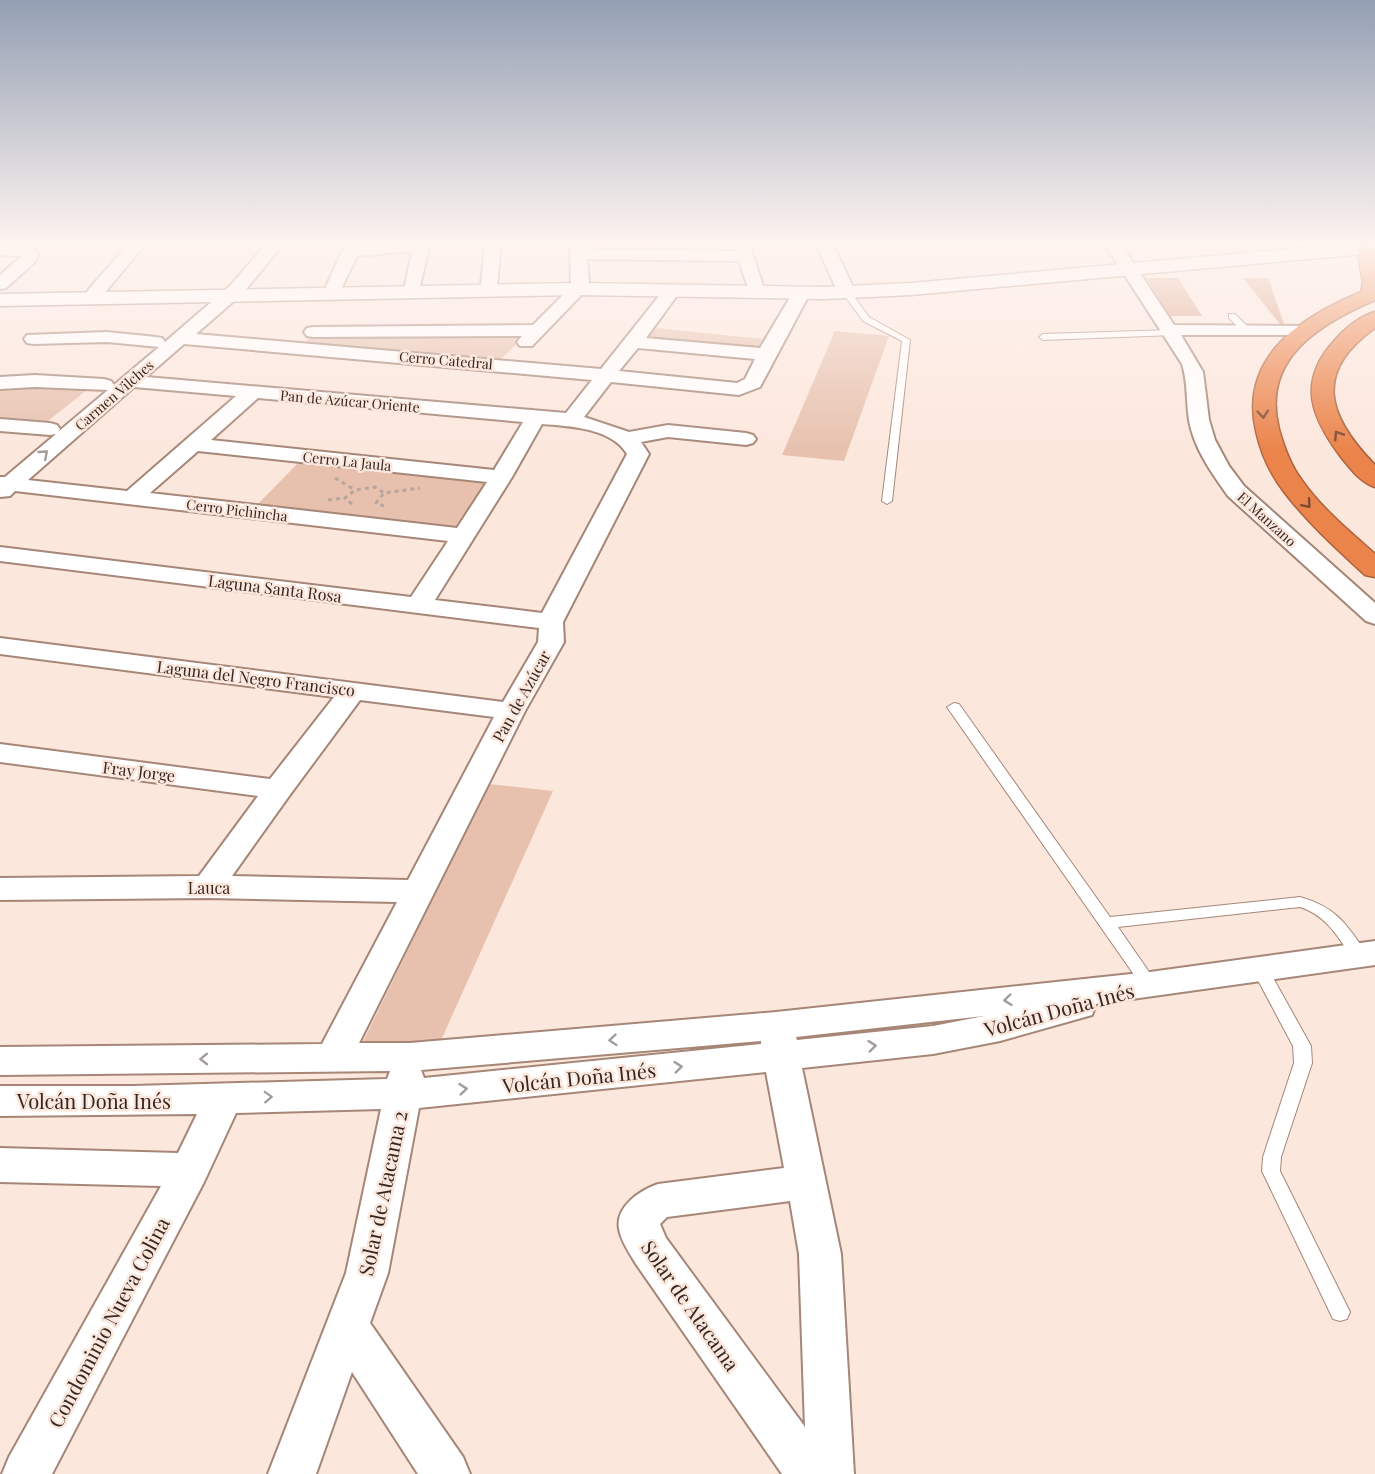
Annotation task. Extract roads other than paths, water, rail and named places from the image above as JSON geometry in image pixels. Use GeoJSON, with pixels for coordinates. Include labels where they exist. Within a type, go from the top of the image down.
{"type":"FeatureCollection","features":[{"type":"Feature","properties":{"kind":"highway"},"geometry":{"type":"LineString","coordinates":[[1332,312],[1305,330],[1285,349],[1270,372],[1262,404],[1265,428],[1274,455],[1293,487],[1313,510],[1375,569]]}},
{"type":"Feature","properties":{"kind":"highway"},"geometry":{"type":"LineString","coordinates":[[1370,324],[1334,352],[1323,374],[1321,390],[1323,406],[1334,430],[1356,461],[1375,479]]}},
{"type":"Feature","properties":{"kind":"street","name":"Carmen Vilches"},"geometry":{"type":"LineString","coordinates":[[3,483],[50,429],[156,342],[197,312]]}},
{"type":"Feature","properties":{"kind":"street","name":"Carmen Vilches"},"geometry":{"type":"LineString","coordinates":[[3,483],[181,338],[206,312]]}},
{"type":"Feature","properties":{"kind":"street"},"geometry":{"type":"LineString","coordinates":[[503,365],[556,312]]}},
{"type":"Feature","properties":{"kind":"street"},"geometry":{"type":"LineString","coordinates":[[657,312],[604,374],[571,420],[625,439],[668,431],[746,439]]}},
{"type":"Feature","properties":{"kind":"street","name":"Cerro Catedral"},"geometry":{"type":"LineString","coordinates":[[181,338],[604,374],[740,389],[753,383],[766,354],[790,312]]}},
{"type":"Feature","properties":{"kind":"street","name":"El Manzano"},"geometry":{"type":"LineString","coordinates":[[1157,312],[1196,375],[1202,433],[1224,475],[1236,491],[1375,616]]}},
{"type":"Feature","properties":{"kind":"street"},"geometry":{"type":"LineString","coordinates":[[1170,331],[1239,323],[1305,330]]}},
{"type":"Feature","properties":{"kind":"street"},"geometry":{"type":"LineString","coordinates":[[648,325],[672,327]]}},
{"type":"Feature","properties":{"kind":"street"},"geometry":{"type":"LineString","coordinates":[[285,346],[293,337],[309,332],[539,330]]}},
{"type":"Feature","properties":{"kind":"street"},"geometry":{"type":"LineString","coordinates":[[753,334],[776,337]]}},
{"type":"Feature","properties":{"kind":"street"},"geometry":{"type":"LineString","coordinates":[[33,339],[107,337],[156,342]]}},
{"type":"Feature","properties":{"kind":"street"},"geometry":{"type":"LineString","coordinates":[[633,342],[766,354]]}},
{"type":"Feature","properties":{"kind":"street"},"geometry":{"type":"LineString","coordinates":[[0,382],[35,381],[104,385]]}},
{"type":"Feature","properties":{"kind":"street","name":"Pan de Azúcar Oriente"},"geometry":{"type":"LineString","coordinates":[[130,381],[571,420]]}},
{"type":"Feature","properties":{"kind":"street"},"geometry":{"type":"LineString","coordinates":[[132,498],[253,392]]}},
{"type":"Feature","properties":{"kind":"street"},"geometry":{"type":"LineString","coordinates":[[419,605],[501,477],[535,418]]}},
{"type":"Feature","properties":{"kind":"street"},"geometry":{"type":"LineString","coordinates":[[0,425],[50,429]]}},
{"type":"Feature","properties":{"kind":"street","name":"Pan de Azúcar"},"geometry":{"type":"LineString","coordinates":[[333,1058],[511,711],[551,642],[550,621],[638,454],[635,446],[625,439]]}},
{"type":"Feature","properties":{"kind":"street","name":"Cerro La Jaula"},"geometry":{"type":"LineString","coordinates":[[193,444],[501,477]]}},
{"type":"Feature","properties":{"kind":"street","name":"Cerro Pichincha"},"geometry":{"type":"LineString","coordinates":[[3,483],[463,537]]}},
{"type":"Feature","properties":{"kind":"street","name":"Laguna Santa Rosa"},"geometry":{"type":"LineString","coordinates":[[0,554],[550,621]]}},
{"type":"Feature","properties":{"kind":"street","name":"Laguna del Negro Francisco"},"geometry":{"type":"LineString","coordinates":[[0,646],[511,711]]}},
{"type":"Feature","properties":{"kind":"street"},"geometry":{"type":"LineString","coordinates":[[208,887],[278,789],[354,691]]}},
{"type":"Feature","properties":{"kind":"street","name":"Fray Jorge"},"geometry":{"type":"LineString","coordinates":[[0,753],[278,789]]}},
{"type":"Feature","properties":{"kind":"street","name":"Lauca"},"geometry":{"type":"LineString","coordinates":[[0,889],[208,887],[418,891]]}},
{"type":"Feature","properties":{"kind":"street","name":"Volcán Doña Inés"},"geometry":{"type":"LineString","coordinates":[[0,1101],[224,1098],[406,1075],[779,1041],[933,1040],[1048,1015],[1150,984],[1367,954]]}},
{"type":"Feature","properties":{"kind":"street"},"geometry":{"type":"LineString","coordinates":[[779,1041],[820,1254],[830,1474]]}},
{"type":"Feature","properties":{"kind":"street","name":"Volcán Doña Inés"},"geometry":{"type":"LineString","coordinates":[[0,1061],[333,1058],[406,1075]]}},
{"type":"Feature","properties":{"kind":"street","name":"Solar de Atacama 2"},"geometry":{"type":"LineString","coordinates":[[292,1474],[368,1273],[406,1075]]}},
{"type":"Feature","properties":{"kind":"street","name":"Condominio Nueva Colina"},"geometry":{"type":"LineString","coordinates":[[26,1474],[190,1170],[224,1098]]}},
{"type":"Feature","properties":{"kind":"street"},"geometry":{"type":"LineString","coordinates":[[0,1165],[190,1170]]}},
{"type":"Feature","properties":{"kind":"street","name":"Solar de Atacama"},"geometry":{"type":"LineString","coordinates":[[807,1182],[658,1201],[642,1212],[639,1222],[643,1239],[651,1251],[810,1474]]}},
{"type":"Feature","properties":{"kind":"street"},"geometry":{"type":"LineString","coordinates":[[347,1326],[447,1474]]}},
{"type":"Feature","properties":{"kind":"lane"},"geometry":{"type":"LineString","coordinates":[[861,312],[866,319],[906,340],[887,501]]}},
{"type":"Feature","properties":{"kind":"lane"},"geometry":{"type":"LineString","coordinates":[[1043,337],[1170,331]]}},
{"type":"Feature","properties":{"kind":"lane"},"geometry":{"type":"LineString","coordinates":[[954,707],[1150,984]]}},
{"type":"Feature","properties":{"kind":"lane"},"geometry":{"type":"LineString","coordinates":[[1107,923],[1300,902],[1319,907],[1330,914],[1367,954]]}},
{"type":"Feature","properties":{"kind":"lane"},"geometry":{"type":"LineString","coordinates":[[1260,969],[1302,1046],[1303,1063],[1272,1157],[1271,1171],[1340,1312]]}}]}
